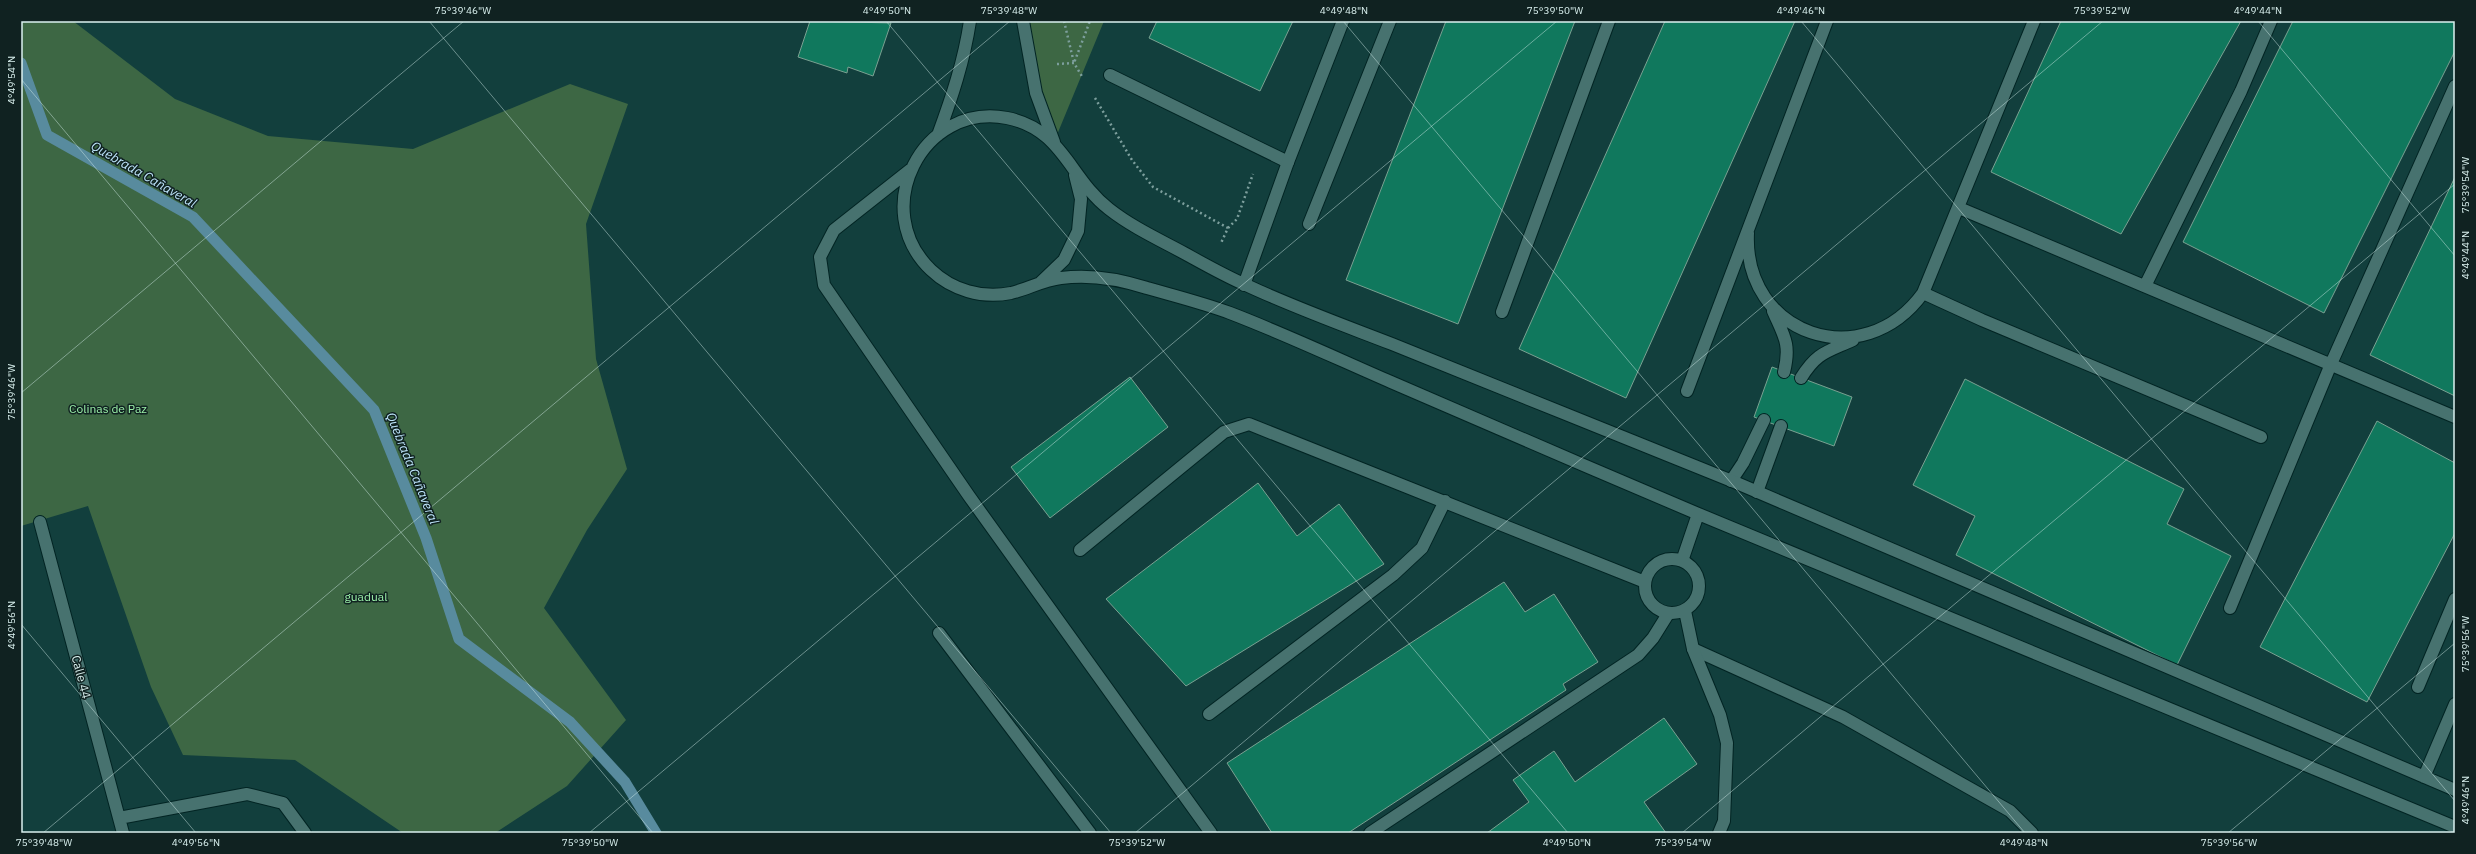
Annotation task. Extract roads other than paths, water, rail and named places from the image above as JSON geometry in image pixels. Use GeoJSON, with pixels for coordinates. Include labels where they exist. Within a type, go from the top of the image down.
{"type":"FeatureCollection","features":[{"type":"Feature","properties":{"kind":"street"},"geometry":{"type":"LineString","coordinates":[[938,135],[953,96],[964,57],[970,21]]}},
{"type":"Feature","properties":{"kind":"street"},"geometry":{"type":"LineString","coordinates":[[1023,21],[1036,94],[1054,142],[1073,168],[1096,198],[1111,211],[1130,224],[1210,267],[1244,284],[1731,481],[2455,790]]}},
{"type":"Feature","properties":{"kind":"street"},"geometry":{"type":"LineString","coordinates":[[1244,284],[1288,162],[1343,21]]}},
{"type":"Feature","properties":{"kind":"street"},"geometry":{"type":"LineString","coordinates":[[1308,224],[1390,21]]}},
{"type":"Feature","properties":{"kind":"street"},"geometry":{"type":"LineString","coordinates":[[1502,312],[1608,21]]}},
{"type":"Feature","properties":{"kind":"street"},"geometry":{"type":"LineString","coordinates":[[1687,391],[1827,21]]}},
{"type":"Feature","properties":{"kind":"street"},"geometry":{"type":"LineString","coordinates":[[1770,304],[1789,321],[1812,333],[1837,338],[1862,336],[1875,333],[1897,321],[1907,313],[1923,293],[1959,208],[2034,21]]}},
{"type":"Feature","properties":{"kind":"street"},"geometry":{"type":"LineString","coordinates":[[2145,286],[2241,92],[2271,21]]}},
{"type":"Feature","properties":{"kind":"street"},"geometry":{"type":"LineString","coordinates":[[1110,76],[1288,162]]}},
{"type":"Feature","properties":{"kind":"street"},"geometry":{"type":"LineString","coordinates":[[2230,608],[2331,364],[2455,86]]}},
{"type":"Feature","properties":{"kind":"street"},"geometry":{"type":"LineString","coordinates":[[1054,142],[1033,127],[1010,118],[984,117],[960,123],[938,135],[921,150],[910,170],[904,192],[903,215],[909,237],[919,257],[935,274],[954,286],[976,293],[998,295],[1020,291],[1040,282],[1064,277],[1090,276],[1120,279],[1227,312],[1698,514],[2455,826]]}},
{"type":"Feature","properties":{"kind":"street"},"geometry":{"type":"LineString","coordinates":[[1040,282],[1064,260],[1078,231],[1081,199],[1073,168]]}},
{"type":"Feature","properties":{"kind":"street"},"geometry":{"type":"LineString","coordinates":[[910,170],[834,230],[820,257],[824,285],[969,496],[1211,833]]}},
{"type":"Feature","properties":{"kind":"street"},"geometry":{"type":"LineString","coordinates":[[1959,208],[2455,417]]}},
{"type":"Feature","properties":{"kind":"street"},"geometry":{"type":"LineString","coordinates":[[1748,233],[1747,246],[1756,283],[1770,304],[1785,337],[1789,354],[1784,372]]}},
{"type":"Feature","properties":{"kind":"street"},"geometry":{"type":"LineString","coordinates":[[1923,293],[1982,320],[2262,437]]}},
{"type":"Feature","properties":{"kind":"street"},"geometry":{"type":"LineString","coordinates":[[1801,378],[1812,361],[1831,349],[1862,336]]}},
{"type":"Feature","properties":{"kind":"street"},"geometry":{"type":"LineString","coordinates":[[1731,481],[1743,463],[1764,420]]}},
{"type":"Feature","properties":{"kind":"street"},"geometry":{"type":"LineString","coordinates":[[1080,550],[1224,432],[1249,424],[1645,582]]}},
{"type":"Feature","properties":{"kind":"street"},"geometry":{"type":"LineString","coordinates":[[1757,492],[1781,426]]}},
{"type":"Feature","properties":{"kind":"street"},"geometry":{"type":"LineString","coordinates":[[1209,714],[1393,575],[1422,548],[1445,501]]}},
{"type":"Feature","properties":{"kind":"street"},"geometry":{"type":"LineString","coordinates":[[1682,561],[1698,514]]}},
{"type":"Feature","properties":{"kind":"street","name":"Calle 44"},"geometry":{"type":"LineString","coordinates":[[40,522],[123,833]]}},
{"type":"Feature","properties":{"kind":"street"},"geometry":{"type":"LineString","coordinates":[[1670,559],[1682,561],[1692,568],[1698,579],[1699,592],[1694,602],[1685,611],[1668,614],[1657,610],[1650,603],[1645,593],[1645,582],[1650,570],[1658,562],[1670,559]]}},
{"type":"Feature","properties":{"kind":"street"},"geometry":{"type":"LineString","coordinates":[[2418,687],[2455,599]]}},
{"type":"Feature","properties":{"kind":"street"},"geometry":{"type":"LineString","coordinates":[[1685,611],[1693,649],[1720,716],[1727,743],[1724,821],[1719,833]]}},
{"type":"Feature","properties":{"kind":"street"},"geometry":{"type":"LineString","coordinates":[[1370,833],[1638,655],[1653,638],[1668,614]]}},
{"type":"Feature","properties":{"kind":"street"},"geometry":{"type":"LineString","coordinates":[[939,633],[1090,833]]}},
{"type":"Feature","properties":{"kind":"street"},"geometry":{"type":"LineString","coordinates":[[1693,649],[1843,718],[2010,811],[2032,833]]}},
{"type":"Feature","properties":{"kind":"street"},"geometry":{"type":"LineString","coordinates":[[2424,777],[2455,704]]}},
{"type":"Feature","properties":{"kind":"street"},"geometry":{"type":"LineString","coordinates":[[119,818],[246,794],[282,803],[305,833]]}},
{"type":"Feature","properties":{"kind":"waterway","name":"Quebrada Cañaveral"},"geometry":{"type":"LineString","coordinates":[[21,63],[47,135],[193,217],[374,410],[426,538],[459,639],[570,722],[625,782],[656,833]]}},
{"type":"Feature","properties":{"kind":"park label","name":"Colinas de Paz"},"geometry":{"type":"Point","coordinates":[108,409]}},
{"type":"Feature","properties":{"kind":"park label","name":"guadual"},"geometry":{"type":"Point","coordinates":[366,597]}}]}
